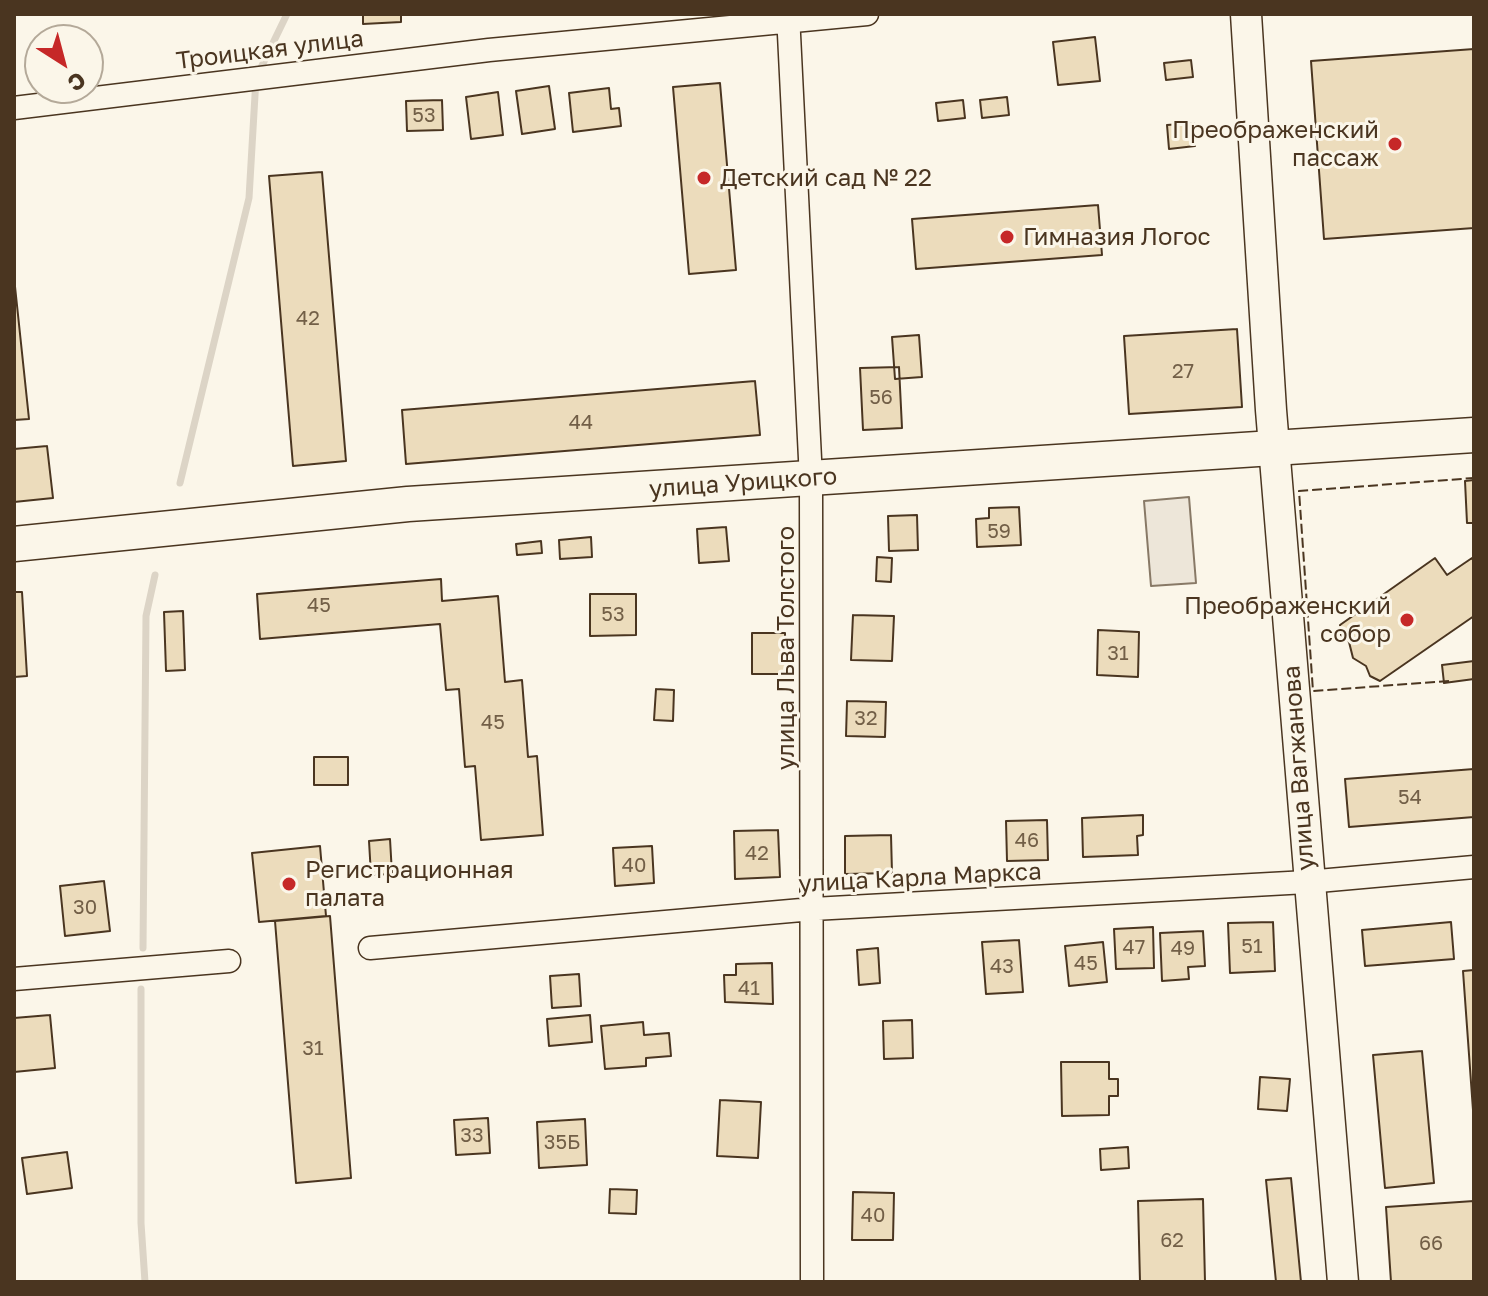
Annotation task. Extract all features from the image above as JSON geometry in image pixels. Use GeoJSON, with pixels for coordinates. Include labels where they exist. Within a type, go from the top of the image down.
{"type":"FeatureCollection","features":[{"type":"Feature","properties":{"kind":"main road","name":"улица Вагжанова"},"geometry":{"type":"LineString","coordinates":[[1246,14],[1274,448],[1307,882],[1343,1282]]}},
{"type":"Feature","properties":{"kind":"main road","name":"улица Урицкого"},"geometry":{"type":"LineString","coordinates":[[14,544],[408,504],[1474,435]]}},
{"type":"Feature","properties":{"kind":"street","name":"Троицкая улица"},"geometry":{"type":"LineString","coordinates":[[14,108],[788,17],[867,14]]}},
{"type":"Feature","properties":{"kind":"street","name":"улица Льва Толстого"},"geometry":{"type":"LineString","coordinates":[[788,17],[811,479],[812,1282]]}},
{"type":"Feature","properties":{"kind":"street","name":"улица Карла Маркса"},"geometry":{"type":"LineString","coordinates":[[370,948],[813,909],[1307,882],[1474,867]]}},
{"type":"Feature","properties":{"kind":"street"},"geometry":{"type":"LineString","coordinates":[[14,979],[229,961]]}},
{"type":"Feature","properties":{"kind":"shaded area"},"geometry":{"type":"Polygon","coordinates":[[[1189,497],[1196,583],[1151,586],[1144,501],[1189,497]]]}},
{"type":"Feature","properties":{"kind":"building"},"geometry":{"type":"Polygon","coordinates":[[[363,14],[401,14],[401,22],[363,24],[363,14]]]}},
{"type":"Feature","properties":{"kind":"building"},"geometry":{"type":"Polygon","coordinates":[[[1095,37],[1100,81],[1058,85],[1053,42],[1095,37]]]}},
{"type":"Feature","properties":{"kind":"building","name":"Преображенский пассаж"},"geometry":{"type":"Polygon","coordinates":[[[1474,49],[1474,228],[1324,239],[1311,61],[1474,49]]]}},
{"type":"Feature","properties":{"kind":"building"},"geometry":{"type":"Polygon","coordinates":[[[1191,60],[1193,77],[1166,80],[1164,63],[1191,60]]]}},
{"type":"Feature","properties":{"kind":"building","name":"Детский сад № 22"},"geometry":{"type":"Polygon","coordinates":[[[720,83],[736,270],[689,274],[673,87],[720,83]]]}},
{"type":"Feature","properties":{"kind":"building"},"geometry":{"type":"Polygon","coordinates":[[[549,86],[555,129],[522,134],[516,91],[549,86]]]}},
{"type":"Feature","properties":{"kind":"building"},"geometry":{"type":"Polygon","coordinates":[[[609,88],[611,109],[619,108],[621,126],[573,132],[569,93],[609,88]]]}},
{"type":"Feature","properties":{"kind":"building"},"geometry":{"type":"Polygon","coordinates":[[[498,92],[503,135],[471,139],[466,97],[498,92]]]}},
{"type":"Feature","properties":{"kind":"building"},"geometry":{"type":"Polygon","coordinates":[[[1007,97],[1009,115],[982,118],[980,100],[1007,97]]]}},
{"type":"Feature","properties":{"kind":"building"},"geometry":{"type":"Polygon","coordinates":[[[442,100],[443,130],[407,131],[406,101],[442,100]]]}},
{"type":"Feature","properties":{"kind":"building"},"geometry":{"type":"Polygon","coordinates":[[[963,100],[965,118],[938,121],[936,103],[963,100]]]}},
{"type":"Feature","properties":{"kind":"building"},"geometry":{"type":"Polygon","coordinates":[[[1194,123],[1195,146],[1169,149],[1167,125],[1194,123]]]}},
{"type":"Feature","properties":{"kind":"building"},"geometry":{"type":"Polygon","coordinates":[[[322,172],[346,461],[293,466],[269,176],[322,172]]]}},
{"type":"Feature","properties":{"kind":"building","name":"Гимназия Логос"},"geometry":{"type":"Polygon","coordinates":[[[1098,205],[1102,255],[916,269],[912,219],[1098,205]]]}},
{"type":"Feature","properties":{"kind":"building"},"geometry":{"type":"Polygon","coordinates":[[[14,277],[29,419],[14,420],[14,277]]]}},
{"type":"Feature","properties":{"kind":"building"},"geometry":{"type":"Polygon","coordinates":[[[1237,329],[1242,407],[1129,414],[1124,336],[1237,329]]]}},
{"type":"Feature","properties":{"kind":"building"},"geometry":{"type":"Polygon","coordinates":[[[919,335],[922,377],[895,379],[892,337],[919,335]]]}},
{"type":"Feature","properties":{"kind":"building"},"geometry":{"type":"Polygon","coordinates":[[[899,367],[902,428],[863,430],[860,368],[899,367]]]}},
{"type":"Feature","properties":{"kind":"building"},"geometry":{"type":"Polygon","coordinates":[[[755,381],[760,435],[406,464],[402,410],[755,381]]]}},
{"type":"Feature","properties":{"kind":"building"},"geometry":{"type":"Polygon","coordinates":[[[47,446],[53,498],[14,502],[14,449],[47,446]]]}},
{"type":"Feature","properties":{"kind":"building"},"geometry":{"type":"Polygon","coordinates":[[[1474,480],[1474,523],[1467,523],[1465,481],[1474,480]]]}},
{"type":"Feature","properties":{"kind":"building"},"geometry":{"type":"Polygon","coordinates":[[[1019,507],[1021,545],[977,547],[976,519],[989,518],[989,508],[1019,507]]]}},
{"type":"Feature","properties":{"kind":"building"},"geometry":{"type":"Polygon","coordinates":[[[917,515],[918,550],[889,551],[888,516],[917,515]]]}},
{"type":"Feature","properties":{"kind":"building"},"geometry":{"type":"Polygon","coordinates":[[[726,527],[729,561],[699,563],[697,529],[726,527]]]}},
{"type":"Feature","properties":{"kind":"building"},"geometry":{"type":"Polygon","coordinates":[[[591,537],[592,557],[560,559],[559,540],[591,537]]]}},
{"type":"Feature","properties":{"kind":"building"},"geometry":{"type":"Polygon","coordinates":[[[541,541],[542,553],[517,555],[516,544],[541,541]]]}},
{"type":"Feature","properties":{"kind":"building"},"geometry":{"type":"Polygon","coordinates":[[[877,557],[892,558],[891,582],[876,581],[877,557]]]}},
{"type":"Feature","properties":{"kind":"building","name":"Преображенский собор"},"geometry":{"type":"Polygon","coordinates":[[[1435,558],[1447,575],[1472,558],[1474,616],[1380,681],[1370,676],[1366,666],[1353,658],[1349,642],[1341,635],[1340,625],[1435,558]]]}},
{"type":"Feature","properties":{"kind":"building"},"geometry":{"type":"Polygon","coordinates":[[[441,579],[442,601],[498,596],[505,682],[522,680],[528,757],[537,756],[543,835],[481,840],[475,766],[465,767],[459,689],[446,690],[440,624],[260,639],[257,594],[441,579]]]}},
{"type":"Feature","properties":{"kind":"building"},"geometry":{"type":"Polygon","coordinates":[[[14,592],[22,592],[27,676],[14,677],[14,592]]]}},
{"type":"Feature","properties":{"kind":"building"},"geometry":{"type":"Polygon","coordinates":[[[590,594],[636,594],[636,635],[590,636],[590,594]]]}},
{"type":"Feature","properties":{"kind":"building"},"geometry":{"type":"Polygon","coordinates":[[[183,611],[185,670],[166,671],[164,612],[183,611]]]}},
{"type":"Feature","properties":{"kind":"building"},"geometry":{"type":"Polygon","coordinates":[[[853,615],[894,616],[892,661],[851,660],[853,615]]]}},
{"type":"Feature","properties":{"kind":"building"},"geometry":{"type":"Polygon","coordinates":[[[1098,630],[1139,632],[1138,677],[1097,675],[1098,630]]]}},
{"type":"Feature","properties":{"kind":"building"},"geometry":{"type":"Polygon","coordinates":[[[752,633],[785,633],[786,674],[752,674],[752,633]]]}},
{"type":"Feature","properties":{"kind":"building"},"geometry":{"type":"Polygon","coordinates":[[[1474,661],[1474,679],[1444,683],[1442,665],[1474,661]]]}},
{"type":"Feature","properties":{"kind":"building"},"geometry":{"type":"Polygon","coordinates":[[[656,689],[674,690],[673,721],[654,720],[656,689]]]}},
{"type":"Feature","properties":{"kind":"building"},"geometry":{"type":"Polygon","coordinates":[[[847,701],[886,702],[885,737],[846,736],[847,701]]]}},
{"type":"Feature","properties":{"kind":"building"},"geometry":{"type":"Polygon","coordinates":[[[314,757],[348,757],[348,785],[314,785],[314,757]]]}},
{"type":"Feature","properties":{"kind":"building"},"geometry":{"type":"Polygon","coordinates":[[[1474,769],[1474,817],[1349,827],[1345,779],[1474,769]]]}},
{"type":"Feature","properties":{"kind":"building"},"geometry":{"type":"Polygon","coordinates":[[[1143,815],[1143,835],[1137,836],[1138,855],[1083,857],[1082,818],[1143,815]]]}},
{"type":"Feature","properties":{"kind":"building"},"geometry":{"type":"Polygon","coordinates":[[[1047,820],[1048,860],[1007,861],[1006,821],[1047,820]]]}},
{"type":"Feature","properties":{"kind":"building"},"geometry":{"type":"Polygon","coordinates":[[[778,830],[780,877],[735,879],[734,831],[778,830]]]}},
{"type":"Feature","properties":{"kind":"building"},"geometry":{"type":"Polygon","coordinates":[[[891,835],[892,873],[845,874],[845,836],[891,835]]]}},
{"type":"Feature","properties":{"kind":"building"},"geometry":{"type":"Polygon","coordinates":[[[390,839],[392,874],[371,875],[369,841],[390,839]]]}},
{"type":"Feature","properties":{"kind":"building","name":"Регистрационная палата"},"geometry":{"type":"Polygon","coordinates":[[[320,846],[326,916],[259,922],[252,853],[320,846]]]}},
{"type":"Feature","properties":{"kind":"building"},"geometry":{"type":"Polygon","coordinates":[[[652,846],[654,883],[615,886],[613,848],[652,846]]]}},
{"type":"Feature","properties":{"kind":"building"},"geometry":{"type":"Polygon","coordinates":[[[104,881],[110,931],[65,936],[60,886],[104,881]]]}},
{"type":"Feature","properties":{"kind":"building"},"geometry":{"type":"Polygon","coordinates":[[[330,916],[351,1178],[296,1183],[275,921],[330,916]]]}},
{"type":"Feature","properties":{"kind":"building"},"geometry":{"type":"Polygon","coordinates":[[[1273,922],[1275,971],[1230,973],[1228,923],[1273,922]]]}},
{"type":"Feature","properties":{"kind":"building"},"geometry":{"type":"Polygon","coordinates":[[[1451,922],[1454,959],[1365,966],[1362,930],[1451,922]]]}},
{"type":"Feature","properties":{"kind":"building"},"geometry":{"type":"Polygon","coordinates":[[[1153,927],[1154,968],[1116,969],[1114,929],[1153,927]]]}},
{"type":"Feature","properties":{"kind":"building"},"geometry":{"type":"Polygon","coordinates":[[[1203,931],[1205,966],[1188,967],[1189,979],[1162,981],[1160,933],[1203,931]]]}},
{"type":"Feature","properties":{"kind":"building"},"geometry":{"type":"Polygon","coordinates":[[[1019,940],[1023,992],[986,994],[982,942],[1019,940]]]}},
{"type":"Feature","properties":{"kind":"building"},"geometry":{"type":"Polygon","coordinates":[[[1103,942],[1107,982],[1069,986],[1065,946],[1103,942]]]}},
{"type":"Feature","properties":{"kind":"building"},"geometry":{"type":"Polygon","coordinates":[[[878,948],[880,983],[859,985],[857,950],[878,948]]]}},
{"type":"Feature","properties":{"kind":"building"},"geometry":{"type":"Polygon","coordinates":[[[772,963],[773,1004],[725,1002],[724,975],[736,975],[736,964],[772,963]]]}},
{"type":"Feature","properties":{"kind":"building"},"geometry":{"type":"Polygon","coordinates":[[[1474,970],[1474,1124],[1463,971],[1474,970]]]}},
{"type":"Feature","properties":{"kind":"building"},"geometry":{"type":"Polygon","coordinates":[[[579,974],[581,1006],[552,1008],[550,976],[579,974]]]}},
{"type":"Feature","properties":{"kind":"building"},"geometry":{"type":"Polygon","coordinates":[[[50,1015],[55,1068],[14,1072],[14,1018],[50,1015]]]}},
{"type":"Feature","properties":{"kind":"building"},"geometry":{"type":"Polygon","coordinates":[[[590,1015],[592,1042],[549,1046],[547,1019],[590,1015]]]}},
{"type":"Feature","properties":{"kind":"building"},"geometry":{"type":"Polygon","coordinates":[[[912,1020],[913,1058],[884,1059],[883,1021],[912,1020]]]}},
{"type":"Feature","properties":{"kind":"building"},"geometry":{"type":"Polygon","coordinates":[[[643,1022],[644,1035],[669,1033],[671,1056],[646,1058],[646,1066],[605,1069],[601,1026],[643,1022]]]}},
{"type":"Feature","properties":{"kind":"building"},"geometry":{"type":"Polygon","coordinates":[[[1422,1051],[1434,1183],[1385,1188],[1373,1055],[1422,1051]]]}},
{"type":"Feature","properties":{"kind":"building"},"geometry":{"type":"Polygon","coordinates":[[[1061,1062],[1109,1062],[1109,1079],[1118,1079],[1118,1096],[1109,1096],[1109,1115],[1062,1116],[1061,1062]]]}},
{"type":"Feature","properties":{"kind":"building"},"geometry":{"type":"Polygon","coordinates":[[[1260,1077],[1290,1079],[1287,1111],[1258,1109],[1260,1077]]]}},
{"type":"Feature","properties":{"kind":"building"},"geometry":{"type":"Polygon","coordinates":[[[720,1100],[761,1102],[758,1158],[717,1156],[720,1100]]]}},
{"type":"Feature","properties":{"kind":"building"},"geometry":{"type":"Polygon","coordinates":[[[488,1118],[490,1153],[456,1155],[454,1120],[488,1118]]]}},
{"type":"Feature","properties":{"kind":"building"},"geometry":{"type":"Polygon","coordinates":[[[585,1119],[587,1165],[539,1168],[537,1122],[585,1119]]]}},
{"type":"Feature","properties":{"kind":"building"},"geometry":{"type":"Polygon","coordinates":[[[1128,1147],[1129,1168],[1101,1170],[1100,1149],[1128,1147]]]}},
{"type":"Feature","properties":{"kind":"building"},"geometry":{"type":"Polygon","coordinates":[[[67,1152],[72,1188],[27,1194],[22,1158],[67,1152]]]}},
{"type":"Feature","properties":{"kind":"building"},"geometry":{"type":"Polygon","coordinates":[[[1291,1178],[1301,1282],[1276,1282],[1266,1180],[1291,1178]]]}},
{"type":"Feature","properties":{"kind":"building"},"geometry":{"type":"Polygon","coordinates":[[[610,1189],[637,1190],[636,1214],[609,1213],[610,1189]]]}},
{"type":"Feature","properties":{"kind":"building"},"geometry":{"type":"Polygon","coordinates":[[[853,1192],[894,1193],[893,1240],[852,1240],[853,1192]]]}},
{"type":"Feature","properties":{"kind":"building"},"geometry":{"type":"Polygon","coordinates":[[[1203,1199],[1205,1282],[1140,1282],[1138,1201],[1203,1199]]]}},
{"type":"Feature","properties":{"kind":"building"},"geometry":{"type":"Polygon","coordinates":[[[1474,1201],[1474,1282],[1391,1282],[1386,1207],[1474,1201]]]}},
{"type":"Feature","properties":{"kind":"waterway"},"geometry":{"type":"LineString","coordinates":[[180,483],[249,198],[256,78],[287,14]]}},
{"type":"Feature","properties":{"kind":"waterway"},"geometry":{"type":"LineString","coordinates":[[143,948],[146,616],[155,575]]}},
{"type":"Feature","properties":{"kind":"waterway"},"geometry":{"type":"LineString","coordinates":[[141,989],[141,1223],[145,1282]]}},
{"type":"Feature","properties":{"kind":"fence"},"geometry":{"type":"LineString","coordinates":[[1449,681],[1313,691],[1299,491],[1474,478]]}},
{"type":"Feature","properties":{"kind":"place","name":"Преображенский пассаж"},"geometry":{"type":"Point","coordinates":[1395,144]}},
{"type":"Feature","properties":{"kind":"place","name":"Детский сад № 22"},"geometry":{"type":"Point","coordinates":[704,178]}},
{"type":"Feature","properties":{"kind":"place","name":"Гимназия Логос"},"geometry":{"type":"Point","coordinates":[1007,237]}},
{"type":"Feature","properties":{"kind":"place","name":"Преображенский собор"},"geometry":{"type":"Point","coordinates":[1407,620]}},
{"type":"Feature","properties":{"kind":"place","name":"Регистрационная палата"},"geometry":{"type":"Point","coordinates":[289,884]}}]}
